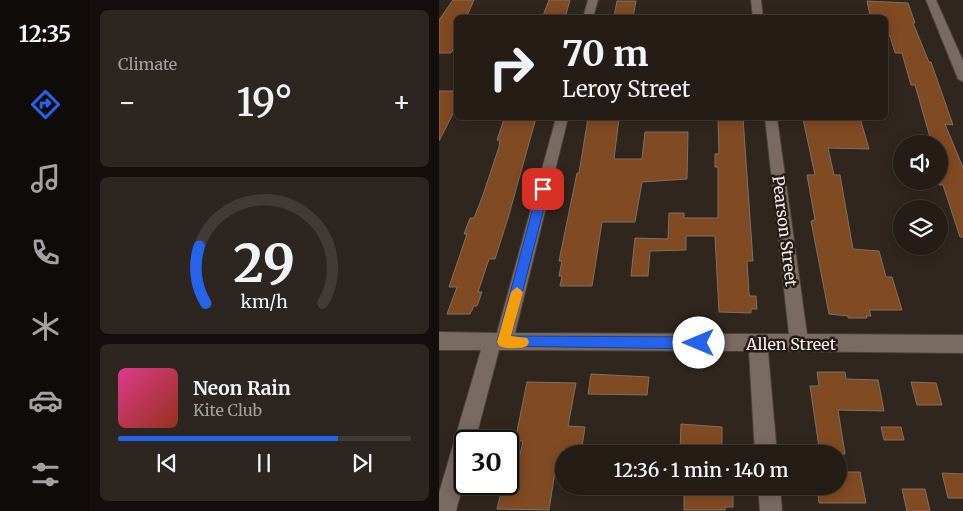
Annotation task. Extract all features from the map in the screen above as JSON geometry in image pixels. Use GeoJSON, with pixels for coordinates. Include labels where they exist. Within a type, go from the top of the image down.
{"type":"FeatureCollection","features":[{"type":"Feature","properties":{"kind":"street"},"geometry":{"type":"LineString","coordinates":[[589,15],[593,0]]}},
{"type":"Feature","properties":{"kind":"street"},"geometry":{"type":"LineString","coordinates":[[756,0],[758,15]]}},
{"type":"Feature","properties":{"kind":"street"},"geometry":{"type":"LineString","coordinates":[[931,0],[959,59],[963,79]]}},
{"type":"Feature","properties":{"kind":"street"},"geometry":{"type":"LineString","coordinates":[[445,511],[498,342],[561,120]]}},
{"type":"Feature","properties":{"kind":"street","name":"Pearson Street"},"geometry":{"type":"LineString","coordinates":[[771,120],[799,344]]}},
{"type":"Feature","properties":{"kind":"street","name":"Allen Street"},"geometry":{"type":"LineString","coordinates":[[439,341],[963,344]]}},
{"type":"Feature","properties":{"kind":"street"},"geometry":{"type":"LineString","coordinates":[[758,344],[765,445]]}},
{"type":"Feature","properties":{"kind":"street"},"geometry":{"type":"LineString","coordinates":[[770,495],[771,511]]}},
{"type":"Feature","properties":{"kind":"building"},"geometry":{"type":"Polygon","coordinates":[[[453,0],[474,0],[467,15],[454,15],[454,48],[451,53],[439,53],[439,20],[453,0]]]}},
{"type":"Feature","properties":{"kind":"building"},"geometry":{"type":"Polygon","coordinates":[[[549,0],[570,0],[566,15],[543,15],[549,0]]]}},
{"type":"Feature","properties":{"kind":"building"},"geometry":{"type":"Polygon","coordinates":[[[617,1],[636,1],[633,15],[614,15],[617,1]]]}},
{"type":"Feature","properties":{"kind":"building"},"geometry":{"type":"Polygon","coordinates":[[[867,1],[908,3],[915,23],[913,23],[929,62],[931,62],[953,125],[945,124],[964,170],[964,237],[960,237],[945,190],[948,190],[948,135],[929,135],[915,85],[911,85],[902,53],[895,53],[890,36],[888,36],[888,15],[870,15],[867,1]]]}},
{"type":"Feature","properties":{"kind":"building"},"geometry":{"type":"Polygon","coordinates":[[[439,91],[454,91],[454,112],[439,141],[439,91]]]}},
{"type":"Feature","properties":{"kind":"building"},"geometry":{"type":"Polygon","coordinates":[[[504,120],[535,120],[495,259],[489,259],[478,292],[482,292],[477,306],[474,306],[470,314],[447,314],[457,287],[449,287],[467,234],[464,234],[470,218],[474,218],[483,195],[499,147],[500,140],[497,140],[504,120]]]}},
{"type":"Feature","properties":{"kind":"building"},"geometry":{"type":"Polygon","coordinates":[[[588,120],[619,120],[614,159],[642,159],[645,132],[688,132],[687,179],[642,182],[635,222],[602,222],[592,286],[560,286],[562,276],[559,276],[562,261],[559,261],[577,173],[579,173],[588,120]]]}},
{"type":"Feature","properties":{"kind":"building"},"geometry":{"type":"Polygon","coordinates":[[[718,120],[743,120],[753,261],[747,261],[749,293],[750,296],[756,296],[757,309],[751,309],[751,313],[719,312],[715,236],[686,236],[686,250],[650,251],[648,276],[631,276],[635,238],[668,239],[669,213],[684,213],[684,218],[718,218],[718,167],[715,167],[715,154],[719,154],[718,120]]]}},
{"type":"Feature","properties":{"kind":"building"},"geometry":{"type":"Polygon","coordinates":[[[803,120],[861,120],[869,149],[828,148],[834,175],[840,175],[853,249],[879,251],[886,277],[892,277],[902,310],[869,310],[871,316],[866,316],[867,318],[848,318],[848,316],[829,314],[811,221],[815,220],[807,175],[815,175],[803,120]]]}},
{"type":"Feature","properties":{"kind":"building"},"geometry":{"type":"Polygon","coordinates":[[[817,372],[845,372],[846,379],[878,380],[884,411],[838,410],[844,445],[819,445],[810,386],[819,386],[817,372]]]}},
{"type":"Feature","properties":{"kind":"building"},"geometry":{"type":"Polygon","coordinates":[[[591,374],[649,377],[647,395],[588,394],[591,374]]]}},
{"type":"Feature","properties":{"kind":"building"},"geometry":{"type":"Polygon","coordinates":[[[527,382],[576,383],[568,426],[585,427],[582,445],[555,445],[555,471],[549,510],[497,509],[500,495],[519,495],[519,459],[523,441],[519,441],[519,430],[517,430],[527,382]]]}},
{"type":"Feature","properties":{"kind":"building"},"geometry":{"type":"Polygon","coordinates":[[[911,382],[936,383],[942,405],[917,405],[911,382]]]}},
{"type":"Feature","properties":{"kind":"building"},"geometry":{"type":"Polygon","coordinates":[[[681,424],[722,427],[722,445],[680,445],[681,424]]]}},
{"type":"Feature","properties":{"kind":"building"},"geometry":{"type":"Polygon","coordinates":[[[881,427],[901,427],[904,440],[884,440],[881,427]]]}},
{"type":"Feature","properties":{"kind":"building"},"geometry":{"type":"Polygon","coordinates":[[[847,472],[860,472],[866,503],[819,503],[818,495],[847,495],[847,472]]]}},
{"type":"Feature","properties":{"kind":"building"},"geometry":{"type":"Polygon","coordinates":[[[942,473],[964,474],[964,498],[948,498],[942,473]]]}},
{"type":"Feature","properties":{"kind":"building"},"geometry":{"type":"Polygon","coordinates":[[[902,489],[925,489],[930,511],[907,511],[902,489]]]}},
{"type":"Feature","properties":{"kind":"building"},"geometry":{"type":"Polygon","coordinates":[[[684,495],[733,495],[733,507],[725,507],[725,510],[684,510],[684,495]]]}},
{"type":"Feature","properties":{"kind":"slow traffic"},"geometry":{"type":"LineString","coordinates":[[517,292],[503,342],[523,342]]}},
{"type":"Feature","properties":{"kind":"route"},"geometry":{"type":"LineString","coordinates":[[543,189],[503,342],[699,343]]}}]}
